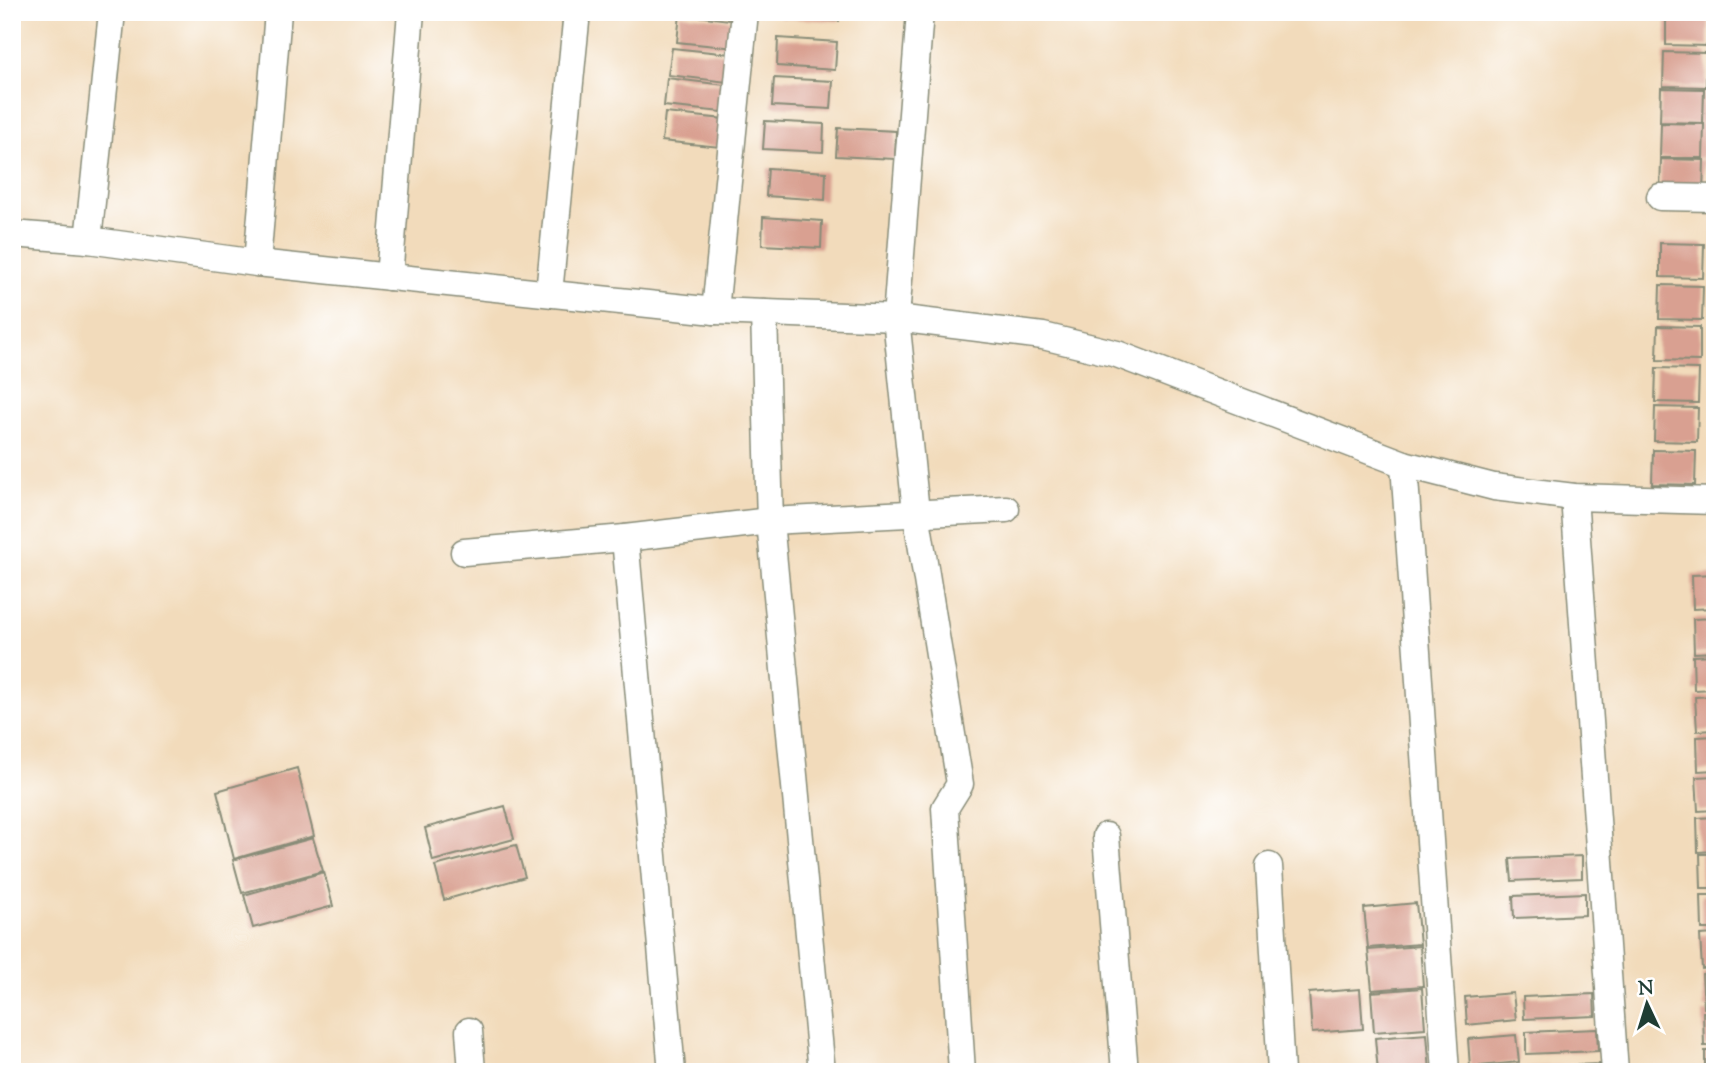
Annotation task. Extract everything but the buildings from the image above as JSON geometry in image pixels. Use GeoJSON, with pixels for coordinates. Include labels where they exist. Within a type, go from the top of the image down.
{"type":"FeatureCollection","features":[{"type":"Feature","properties":{"kind":"street"},"geometry":{"type":"LineString","coordinates":[[88,240],[112,12]]}},
{"type":"Feature","properties":{"kind":"street"},"geometry":{"type":"LineString","coordinates":[[257,263],[278,12]]}},
{"type":"Feature","properties":{"kind":"street"},"geometry":{"type":"LineString","coordinates":[[389,277],[411,12]]}},
{"type":"Feature","properties":{"kind":"street"},"geometry":{"type":"LineString","coordinates":[[549,293],[578,12]]}},
{"type":"Feature","properties":{"kind":"street"},"geometry":{"type":"LineString","coordinates":[[715,311],[745,12]]}},
{"type":"Feature","properties":{"kind":"street"},"geometry":{"type":"LineString","coordinates":[[920,12],[896,318],[916,512],[960,784],[946,808],[962,1072]]}},
{"type":"Feature","properties":{"kind":"street"},"geometry":{"type":"LineString","coordinates":[[1660,197],[1715,198]]}},
{"type":"Feature","properties":{"kind":"street"},"geometry":{"type":"LineString","coordinates":[[12,234],[88,240],[257,263],[715,311],[896,318],[1043,336],[1116,354],[1404,464],[1494,487],[1574,497],[1715,501]]}},
{"type":"Feature","properties":{"kind":"street"},"geometry":{"type":"LineString","coordinates":[[764,313],[771,521],[822,1072]]}},
{"type":"Feature","properties":{"kind":"street"},"geometry":{"type":"LineString","coordinates":[[1404,464],[1446,1072]]}},
{"type":"Feature","properties":{"kind":"street"},"geometry":{"type":"LineString","coordinates":[[1574,497],[1615,1072]]}},
{"type":"Feature","properties":{"kind":"street"},"geometry":{"type":"LineString","coordinates":[[464,552],[625,538],[771,521],[1006,509]]}},
{"type":"Feature","properties":{"kind":"street"},"geometry":{"type":"LineString","coordinates":[[625,538],[672,1072]]}},
{"type":"Feature","properties":{"kind":"street"},"geometry":{"type":"LineString","coordinates":[[1105,836],[1125,1072]]}},
{"type":"Feature","properties":{"kind":"street"},"geometry":{"type":"LineString","coordinates":[[1269,866],[1280,1072]]}},
{"type":"Feature","properties":{"kind":"street"},"geometry":{"type":"LineString","coordinates":[[469,1031],[472,1072]]}}]}
